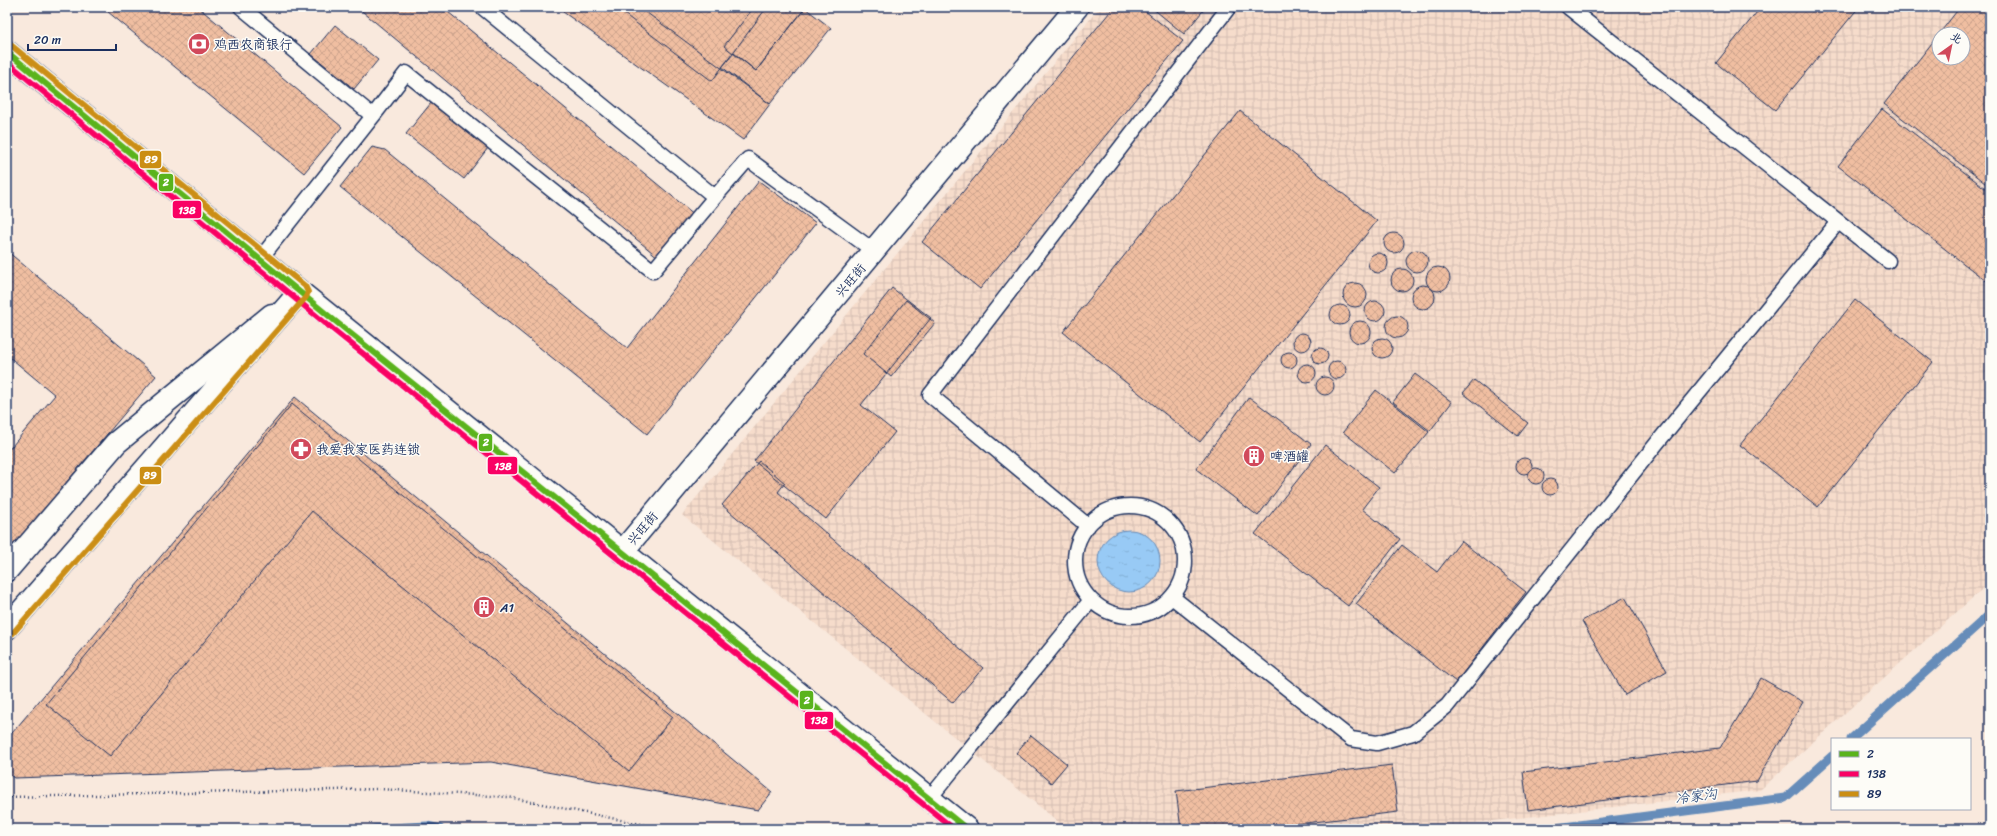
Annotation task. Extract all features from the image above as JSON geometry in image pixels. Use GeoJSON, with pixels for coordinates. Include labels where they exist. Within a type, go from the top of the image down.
{"type":"FeatureCollection","features":[{"type":"Feature","properties":{"kind":"main road","name":"兴旺街"},"geometry":{"type":"LineString","coordinates":[[622,552],[1077,7]]}},
{"type":"Feature","properties":{"kind":"main road"},"geometry":{"type":"LineString","coordinates":[[7,52],[260,260],[968,829]]}},
{"type":"Feature","properties":{"kind":"main road"},"geometry":{"type":"LineString","coordinates":[[7,570],[116,443],[300,292]]}},
{"type":"Feature","properties":{"kind":"main road"},"geometry":{"type":"LineString","coordinates":[[7,628],[300,292]]}},
{"type":"Feature","properties":{"kind":"lane"},"geometry":{"type":"LineString","coordinates":[[241,7],[373,116]]}},
{"type":"Feature","properties":{"kind":"lane"},"geometry":{"type":"LineString","coordinates":[[482,7],[715,197]]}},
{"type":"Feature","properties":{"kind":"lane"},"geometry":{"type":"LineString","coordinates":[[1088,526],[930,395],[1228,7]]}},
{"type":"Feature","properties":{"kind":"lane"},"geometry":{"type":"LineString","coordinates":[[1568,7],[1888,261]]}},
{"type":"Feature","properties":{"kind":"lane"},"geometry":{"type":"LineString","coordinates":[[260,260],[406,73],[653,271],[748,159],[874,251]]}},
{"type":"Feature","properties":{"kind":"lane"},"geometry":{"type":"LineString","coordinates":[[1172,597],[1352,739],[1376,743],[1413,733],[1447,706],[1656,443],[1838,222]]}},
{"type":"Feature","properties":{"kind":"lane"},"geometry":{"type":"LineString","coordinates":[[1128,506],[1146,508],[1162,516],[1175,529],[1183,546],[1185,563],[1184,569],[1181,581],[1172,597],[1158,608],[1141,615],[1123,616],[1105,610],[1090,600],[1080,585],[1074,568],[1075,549],[1082,532],[1088,526],[1094,518],[1110,509],[1128,506]]}},
{"type":"Feature","properties":{"kind":"lane"},"geometry":{"type":"LineString","coordinates":[[929,799],[1090,600]]}},
{"type":"Feature","properties":{"kind":"path"},"geometry":{"type":"LineString","coordinates":[[7,797],[378,789],[508,797],[665,829]]}},
{"type":"Feature","properties":{"kind":"shaded area"},"geometry":{"type":"Polygon","coordinates":[[[1100,7],[1990,7],[1990,582],[1760,790],[1424,829],[1067,829],[682,515],[1100,7]]]}},
{"type":"Feature","properties":{"kind":"water"},"geometry":{"type":"Polygon","coordinates":[[[1123,530],[1135,530],[1151,539],[1158,549],[1160,561],[1158,573],[1151,583],[1135,592],[1123,592],[1112,587],[1103,578],[1098,567],[1098,555],[1103,544],[1112,535],[1123,530]]]}},
{"type":"Feature","properties":{"kind":"building"},"geometry":{"type":"Polygon","coordinates":[[[102,7],[198,7],[342,127],[304,173],[102,7]]]}},
{"type":"Feature","properties":{"kind":"building"},"geometry":{"type":"Polygon","coordinates":[[[357,7],[442,7],[695,215],[659,258],[357,7]]]}},
{"type":"Feature","properties":{"kind":"building"},"geometry":{"type":"Polygon","coordinates":[[[556,7],[639,7],[770,104],[743,140],[556,7]]]}},
{"type":"Feature","properties":{"kind":"building"},"geometry":{"type":"Polygon","coordinates":[[[615,7],[767,7],[712,81],[615,7]]]}},
{"type":"Feature","properties":{"kind":"building"},"geometry":{"type":"Polygon","coordinates":[[[754,7],[806,7],[756,71],[724,46],[754,7]]]}},
{"type":"Feature","properties":{"kind":"building"},"geometry":{"type":"Polygon","coordinates":[[[1114,7],[1140,7],[1183,41],[980,289],[922,242],[1114,7]]]}},
{"type":"Feature","properties":{"kind":"building"},"geometry":{"type":"Polygon","coordinates":[[[1151,7],[1206,7],[1184,34],[1151,7]]]}},
{"type":"Feature","properties":{"kind":"building"},"geometry":{"type":"Polygon","coordinates":[[[1761,7],[1859,7],[1775,110],[1716,63],[1761,7]]]}},
{"type":"Feature","properties":{"kind":"building"},"geometry":{"type":"Polygon","coordinates":[[[1960,7],[1986,7],[1990,10],[1990,187],[1884,104],[1931,44],[1931,66],[1971,66],[1971,26],[1945,26],[1960,7]]]}},
{"type":"Feature","properties":{"kind":"building"},"geometry":{"type":"Polygon","coordinates":[[[805,8],[831,28],[770,104],[722,67],[734,53],[756,71],[805,8]]]}},
{"type":"Feature","properties":{"kind":"building"},"geometry":{"type":"Polygon","coordinates":[[[335,25],[378,60],[354,89],[311,54],[335,25]]]}},
{"type":"Feature","properties":{"kind":"building"},"geometry":{"type":"Polygon","coordinates":[[[431,103],[488,148],[464,179],[406,134],[431,103]]]}},
{"type":"Feature","properties":{"kind":"building"},"geometry":{"type":"Polygon","coordinates":[[[1882,109],[1990,192],[1990,284],[1838,166],[1882,109]]]}},
{"type":"Feature","properties":{"kind":"building"},"geometry":{"type":"Polygon","coordinates":[[[1240,111],[1377,221],[1200,442],[1063,332],[1240,111]]]}},
{"type":"Feature","properties":{"kind":"building"},"geometry":{"type":"Polygon","coordinates":[[[372,147],[385,150],[627,348],[759,181],[816,223],[647,434],[340,187],[372,147]]]}},
{"type":"Feature","properties":{"kind":"building"},"geometry":{"type":"Polygon","coordinates":[[[1394,233],[1401,236],[1404,243],[1401,250],[1394,253],[1387,250],[1384,243],[1387,236],[1394,233]]]}},
{"type":"Feature","properties":{"kind":"building"},"geometry":{"type":"Polygon","coordinates":[[[1417,250],[1425,253],[1428,261],[1425,269],[1417,272],[1409,269],[1406,261],[1409,253],[1417,250]]]}},
{"type":"Feature","properties":{"kind":"building"},"geometry":{"type":"Polygon","coordinates":[[[7,251],[156,376],[7,553],[7,452],[55,395],[7,355],[7,251]]]}},
{"type":"Feature","properties":{"kind":"building"},"geometry":{"type":"Polygon","coordinates":[[[1378,253],[1385,256],[1388,263],[1385,270],[1378,273],[1371,270],[1368,263],[1371,256],[1378,253]]]}},
{"type":"Feature","properties":{"kind":"building"},"geometry":{"type":"Polygon","coordinates":[[[1438,267],[1447,270],[1450,279],[1447,288],[1438,291],[1429,288],[1426,279],[1429,270],[1438,267]]]}},
{"type":"Feature","properties":{"kind":"building"},"geometry":{"type":"Polygon","coordinates":[[[1402,269],[1410,272],[1413,280],[1410,288],[1402,291],[1394,288],[1391,280],[1394,272],[1402,269]]]}},
{"type":"Feature","properties":{"kind":"building"},"geometry":{"type":"Polygon","coordinates":[[[1355,283],[1363,287],[1367,295],[1363,303],[1355,307],[1347,303],[1343,295],[1347,287],[1355,283]]]}},
{"type":"Feature","properties":{"kind":"building"},"geometry":{"type":"Polygon","coordinates":[[[1423,285],[1431,289],[1435,297],[1431,305],[1423,309],[1415,305],[1411,297],[1415,289],[1423,285]]]}},
{"type":"Feature","properties":{"kind":"building"},"geometry":{"type":"Polygon","coordinates":[[[892,288],[931,318],[861,405],[895,432],[826,519],[754,461],[892,288]]]}},
{"type":"Feature","properties":{"kind":"building"},"geometry":{"type":"Polygon","coordinates":[[[906,300],[935,323],[891,377],[863,354],[906,300]]]}},
{"type":"Feature","properties":{"kind":"building"},"geometry":{"type":"Polygon","coordinates":[[[1855,300],[1933,362],[1818,507],[1740,445],[1855,300]]]}},
{"type":"Feature","properties":{"kind":"building"},"geometry":{"type":"Polygon","coordinates":[[[1371,301],[1379,301],[1385,307],[1385,315],[1379,321],[1371,321],[1365,315],[1365,307],[1371,301]]]}},
{"type":"Feature","properties":{"kind":"building"},"geometry":{"type":"Polygon","coordinates":[[[1336,305],[1344,305],[1350,311],[1350,319],[1344,325],[1336,325],[1330,319],[1330,311],[1336,305]]]}},
{"type":"Feature","properties":{"kind":"building"},"geometry":{"type":"Polygon","coordinates":[[[1397,316],[1405,319],[1408,327],[1405,335],[1397,338],[1389,335],[1386,327],[1389,319],[1397,316]]]}},
{"type":"Feature","properties":{"kind":"building"},"geometry":{"type":"Polygon","coordinates":[[[1360,321],[1364,322],[1370,328],[1370,336],[1364,342],[1360,343],[1356,342],[1350,336],[1349,332],[1350,328],[1356,322],[1360,321]]]}},
{"type":"Feature","properties":{"kind":"building"},"geometry":{"type":"Polygon","coordinates":[[[1302,333],[1308,336],[1311,342],[1308,348],[1302,351],[1296,348],[1293,342],[1296,336],[1302,333]]]}},
{"type":"Feature","properties":{"kind":"building"},"geometry":{"type":"Polygon","coordinates":[[[1382,338],[1389,341],[1392,348],[1389,355],[1382,358],[1375,355],[1372,348],[1375,341],[1382,338]]]}},
{"type":"Feature","properties":{"kind":"building"},"geometry":{"type":"Polygon","coordinates":[[[1317,348],[1323,348],[1328,353],[1326,362],[1323,364],[1317,364],[1312,359],[1312,353],[1317,348]]]}},
{"type":"Feature","properties":{"kind":"building"},"geometry":{"type":"Polygon","coordinates":[[[1286,352],[1292,352],[1297,357],[1295,366],[1292,368],[1286,368],[1281,363],[1281,357],[1286,352]]]}},
{"type":"Feature","properties":{"kind":"building"},"geometry":{"type":"Polygon","coordinates":[[[1337,361],[1343,364],[1346,370],[1343,376],[1337,379],[1331,376],[1328,370],[1331,364],[1337,361]]]}},
{"type":"Feature","properties":{"kind":"building"},"geometry":{"type":"Polygon","coordinates":[[[1307,364],[1313,367],[1316,373],[1313,379],[1307,382],[1301,379],[1298,373],[1301,367],[1307,364]]]}},
{"type":"Feature","properties":{"kind":"building"},"geometry":{"type":"Polygon","coordinates":[[[1415,374],[1452,402],[1430,431],[1393,402],[1415,374]]]}},
{"type":"Feature","properties":{"kind":"building"},"geometry":{"type":"Polygon","coordinates":[[[1325,377],[1331,380],[1334,386],[1331,392],[1325,395],[1319,392],[1316,386],[1319,380],[1325,377]]]}},
{"type":"Feature","properties":{"kind":"building"},"geometry":{"type":"Polygon","coordinates":[[[1474,380],[1528,423],[1518,436],[1463,393],[1474,380]]]}},
{"type":"Feature","properties":{"kind":"building"},"geometry":{"type":"Polygon","coordinates":[[[1376,390],[1429,432],[1395,473],[1343,432],[1376,390]]]}},
{"type":"Feature","properties":{"kind":"building"},"geometry":{"type":"Polygon","coordinates":[[[295,397],[772,792],[758,810],[491,762],[14,778],[7,773],[7,739],[295,397]]]}},
{"type":"Feature","properties":{"kind":"building","name":"啤酒罐"},"geometry":{"type":"Polygon","coordinates":[[[1249,397],[1311,444],[1258,516],[1196,469],[1249,397]]]}},
{"type":"Feature","properties":{"kind":"building","name":"A1"},"geometry":{"type":"Polygon","coordinates":[[[292,404],[673,717],[629,771],[312,511],[110,756],[46,704],[292,404]]]}},
{"type":"Feature","properties":{"kind":"building"},"geometry":{"type":"Polygon","coordinates":[[[1325,445],[1379,487],[1362,509],[1400,539],[1348,606],[1255,534],[1325,445]]]}},
{"type":"Feature","properties":{"kind":"building"},"geometry":{"type":"Polygon","coordinates":[[[1524,458],[1531,463],[1532,466],[1527,473],[1524,474],[1517,469],[1516,466],[1521,459],[1524,458]]]}},
{"type":"Feature","properties":{"kind":"building"},"geometry":{"type":"Polygon","coordinates":[[[759,461],[785,483],[778,492],[983,668],[953,703],[722,505],[759,461]]]}},
{"type":"Feature","properties":{"kind":"building"},"geometry":{"type":"Polygon","coordinates":[[[1536,468],[1542,470],[1544,476],[1542,482],[1536,484],[1530,482],[1528,476],[1530,470],[1536,468]]]}},
{"type":"Feature","properties":{"kind":"building"},"geometry":{"type":"Polygon","coordinates":[[[1550,479],[1556,481],[1558,487],[1556,493],[1550,495],[1544,493],[1542,487],[1544,481],[1550,479]]]}},
{"type":"Feature","properties":{"kind":"building"},"geometry":{"type":"Polygon","coordinates":[[[1461,541],[1526,592],[1456,682],[1356,604],[1402,545],[1437,572],[1461,541]]]}},
{"type":"Feature","properties":{"kind":"building"},"geometry":{"type":"Polygon","coordinates":[[[1625,597],[1667,671],[1625,695],[1582,621],[1625,597]]]}},
{"type":"Feature","properties":{"kind":"building"},"geometry":{"type":"Polygon","coordinates":[[[1761,678],[1803,702],[1757,781],[1528,810],[1523,772],[1720,748],[1761,678]]]}},
{"type":"Feature","properties":{"kind":"building"},"geometry":{"type":"Polygon","coordinates":[[[1031,735],[1067,764],[1051,783],[1016,753],[1031,735]]]}},
{"type":"Feature","properties":{"kind":"building"},"geometry":{"type":"Polygon","coordinates":[[[1392,765],[1398,812],[1255,829],[1181,829],[1176,791],[1392,765]]]}},
{"type":"Feature","properties":{"kind":"waterway","name":"冷家沟"},"geometry":{"type":"LineString","coordinates":[[1852,738],[1990,614]]}},
{"type":"Feature","properties":{"kind":"waterway","name":"冷家沟"},"geometry":{"type":"LineString","coordinates":[[1548,829],[1785,798],[1831,757]]}},
{"type":"Feature","properties":{"kind":"waterway","name":"冷家沟"},"geometry":{"type":"LineString","coordinates":[[374,829],[427,826],[440,829]]}},
{"type":"Feature","properties":{"kind":"transit line","name":"89"},"geometry":{"type":"LineString","coordinates":[[12,46],[305,286],[308,292],[306,297],[13,633]]}},
{"type":"Feature","properties":{"kind":"transit line","name":"2"},"geometry":{"type":"LineString","coordinates":[[7,52],[335,321],[967,829]]}},
{"type":"Feature","properties":{"kind":"transit line","name":"138"},"geometry":{"type":"LineString","coordinates":[[7,62],[330,327],[954,829]]}},
{"type":"Feature","properties":{"kind":"place","name":"鸡西农商银行"},"geometry":{"type":"Point","coordinates":[199,44]}},
{"type":"Feature","properties":{"kind":"place","name":"我爱我家医药连锁"},"geometry":{"type":"Point","coordinates":[301,449]}},
{"type":"Feature","properties":{"kind":"place","name":"啤酒罐"},"geometry":{"type":"Point","coordinates":[1254,456]}},
{"type":"Feature","properties":{"kind":"place","name":"A1"},"geometry":{"type":"Point","coordinates":[484,607]}}]}
